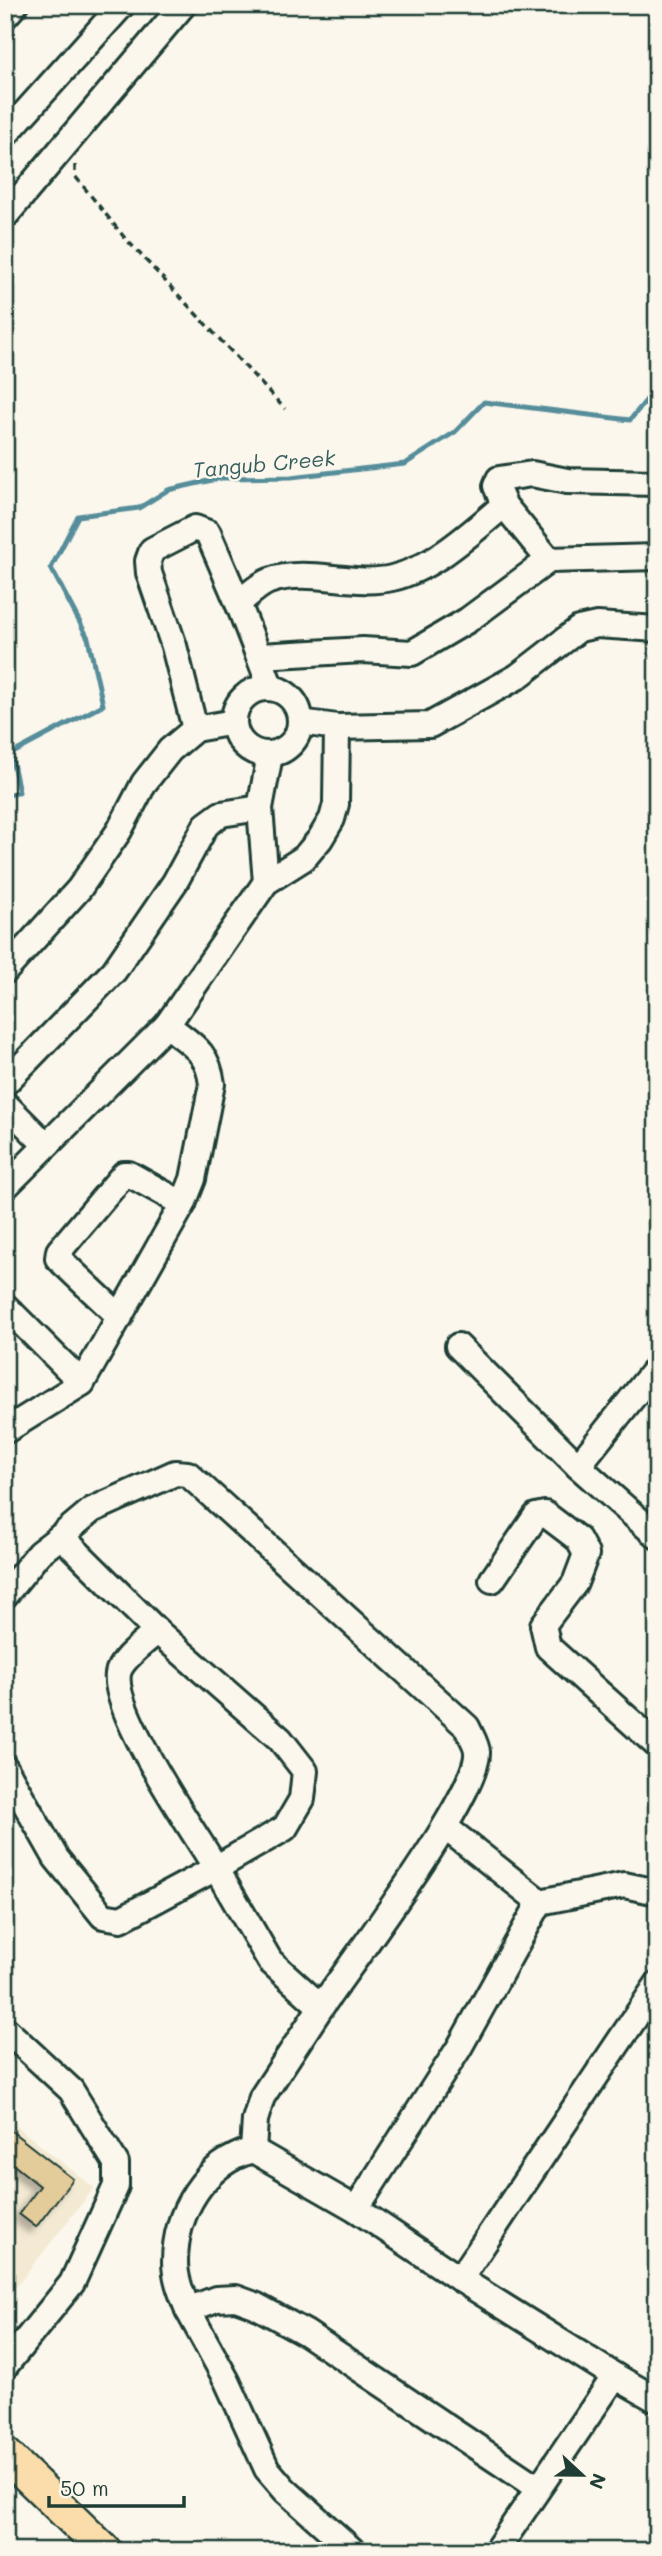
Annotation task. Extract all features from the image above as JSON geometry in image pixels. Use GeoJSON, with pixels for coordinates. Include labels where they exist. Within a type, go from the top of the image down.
{"type":"FeatureCollection","features":[{"type":"Feature","properties":{"kind":"main road"},"geometry":{"type":"LineString","coordinates":[[5,2454],[105,2551]]}},
{"type":"Feature","properties":{"kind":"street"},"geometry":{"type":"LineString","coordinates":[[5,16],[15,5]]}},
{"type":"Feature","properties":{"kind":"street"},"geometry":{"type":"LineString","coordinates":[[5,135],[122,5]]}},
{"type":"Feature","properties":{"kind":"street"},"geometry":{"type":"LineString","coordinates":[[5,216],[183,5]]}},
{"type":"Feature","properties":{"kind":"street"},"geometry":{"type":"LineString","coordinates":[[549,561],[504,505],[496,482],[499,479],[525,474],[567,481],[657,483]]}},
{"type":"Feature","properties":{"kind":"street"},"geometry":{"type":"LineString","coordinates":[[238,603],[272,580],[302,578],[371,581],[411,571],[469,535],[504,505]]}},
{"type":"Feature","properties":{"kind":"street"},"geometry":{"type":"LineString","coordinates":[[195,729],[174,646],[149,573],[148,561],[152,550],[195,528],[208,533],[260,656],[261,669],[271,688]]}},
{"type":"Feature","properties":{"kind":"street"},"geometry":{"type":"LineString","coordinates":[[260,656],[363,650],[412,653],[468,620],[549,561],[657,557]]}},
{"type":"Feature","properties":{"kind":"street"},"geometry":{"type":"LineString","coordinates":[[300,722],[337,727],[430,725],[517,677],[579,629],[597,625],[657,629]]}},
{"type":"Feature","properties":{"kind":"street"},"geometry":{"type":"LineString","coordinates":[[271,688],[292,699],[300,722],[299,731],[288,748],[270,755],[256,753],[245,746],[237,735],[234,722],[241,701],[260,689],[271,688]]}},
{"type":"Feature","properties":{"kind":"street"},"geometry":{"type":"LineString","coordinates":[[5,971],[79,890],[119,831],[144,783],[170,750],[195,729],[234,722]]}},
{"type":"Feature","properties":{"kind":"street"},"geometry":{"type":"LineString","coordinates":[[5,1187],[167,1025],[266,882],[304,858],[332,819],[337,790],[337,727]]}},
{"type":"Feature","properties":{"kind":"street"},"geometry":{"type":"LineString","coordinates":[[266,882],[260,808],[270,755]]}},
{"type":"Feature","properties":{"kind":"street"},"geometry":{"type":"LineString","coordinates":[[5,1083],[114,971],[175,882],[206,825],[221,814],[260,808]]}},
{"type":"Feature","properties":{"kind":"street"},"geometry":{"type":"LineString","coordinates":[[10,1421],[82,1383],[183,1204],[193,1179],[211,1076],[204,1054],[167,1025]]}},
{"type":"Feature","properties":{"kind":"street"},"geometry":{"type":"LineString","coordinates":[[5,1104],[46,1145]]}},
{"type":"Feature","properties":{"kind":"street"},"geometry":{"type":"LineString","coordinates":[[120,1317],[58,1258],[59,1251],[124,1174],[129,1174],[183,1204]]}},
{"type":"Feature","properties":{"kind":"street"},"geometry":{"type":"LineString","coordinates":[[5,1306],[82,1383]]}},
{"type":"Feature","properties":{"kind":"street"},"geometry":{"type":"LineString","coordinates":[[458,1346],[578,1466],[655,1532]]}},
{"type":"Feature","properties":{"kind":"street"},"geometry":{"type":"LineString","coordinates":[[578,1466],[657,1367]]}},
{"type":"Feature","properties":{"kind":"street"},"geometry":{"type":"LineString","coordinates":[[5,1595],[39,1553],[93,1510],[175,1473],[188,1474],[467,1727],[477,1752],[472,1778],[445,1827],[262,2097],[255,2120],[253,2150]]}},
{"type":"Feature","properties":{"kind":"street"},"geometry":{"type":"LineString","coordinates":[[492,1580],[541,1514],[578,1539],[586,1554],[575,1583],[550,1612],[543,1625],[543,1637],[548,1647],[657,1745]]}},
{"type":"Feature","properties":{"kind":"street"},"geometry":{"type":"LineString","coordinates":[[5,1768],[57,1858],[103,1916],[121,1919],[285,1828],[302,1799],[304,1771],[280,1739],[157,1631],[61,1536]]}},
{"type":"Feature","properties":{"kind":"street"},"geometry":{"type":"LineString","coordinates":[[157,1631],[121,1666],[118,1681],[124,1712],[270,1961],[321,2007]]}},
{"type":"Feature","properties":{"kind":"street"},"geometry":{"type":"LineString","coordinates":[[445,1827],[540,1902]]}},
{"type":"Feature","properties":{"kind":"street"},"geometry":{"type":"LineString","coordinates":[[356,2209],[459,2048],[540,1902],[624,1885],[657,1892]]}},
{"type":"Feature","properties":{"kind":"street"},"geometry":{"type":"LineString","coordinates":[[460,2279],[657,1985]]}},
{"type":"Feature","properties":{"kind":"street"},"geometry":{"type":"LineString","coordinates":[[5,2029],[71,2090],[116,2163],[118,2174],[116,2186],[72,2283],[5,2366]]}},
{"type":"Feature","properties":{"kind":"street"},"geometry":{"type":"LineString","coordinates":[[353,2551],[285,2490],[267,2469],[227,2382],[188,2310],[174,2264],[181,2224],[201,2181],[235,2155],[253,2150],[356,2209],[460,2279],[657,2400]]}},
{"type":"Feature","properties":{"kind":"street"},"geometry":{"type":"LineString","coordinates":[[188,2310],[216,2299],[236,2298],[255,2305],[306,2333],[538,2488]]}},
{"type":"Feature","properties":{"kind":"street"},"geometry":{"type":"LineString","coordinates":[[496,2551],[615,2376]]}},
{"type":"Feature","properties":{"kind":"path"},"geometry":{"type":"LineString","coordinates":[[75,135],[75,176],[124,237],[285,409]]}},
{"type":"Feature","properties":{"kind":"shaded area"},"geometry":{"type":"Polygon","coordinates":[[[5,2117],[94,2188],[5,2301],[5,2117]]]}},
{"type":"Feature","properties":{"kind":"building"},"geometry":{"type":"Polygon","coordinates":[[[5,2126],[73,2179],[36,2227],[19,2214],[40,2186],[5,2158],[5,2126]]]}},
{"type":"Feature","properties":{"kind":"waterway","name":"Tangub Creek"},"geometry":{"type":"LineString","coordinates":[[5,796],[19,792],[11,754],[103,705],[88,638],[51,568],[78,516],[139,508],[168,490],[221,478],[291,477],[405,464],[455,432],[484,402],[630,420],[657,387]]}}]}
